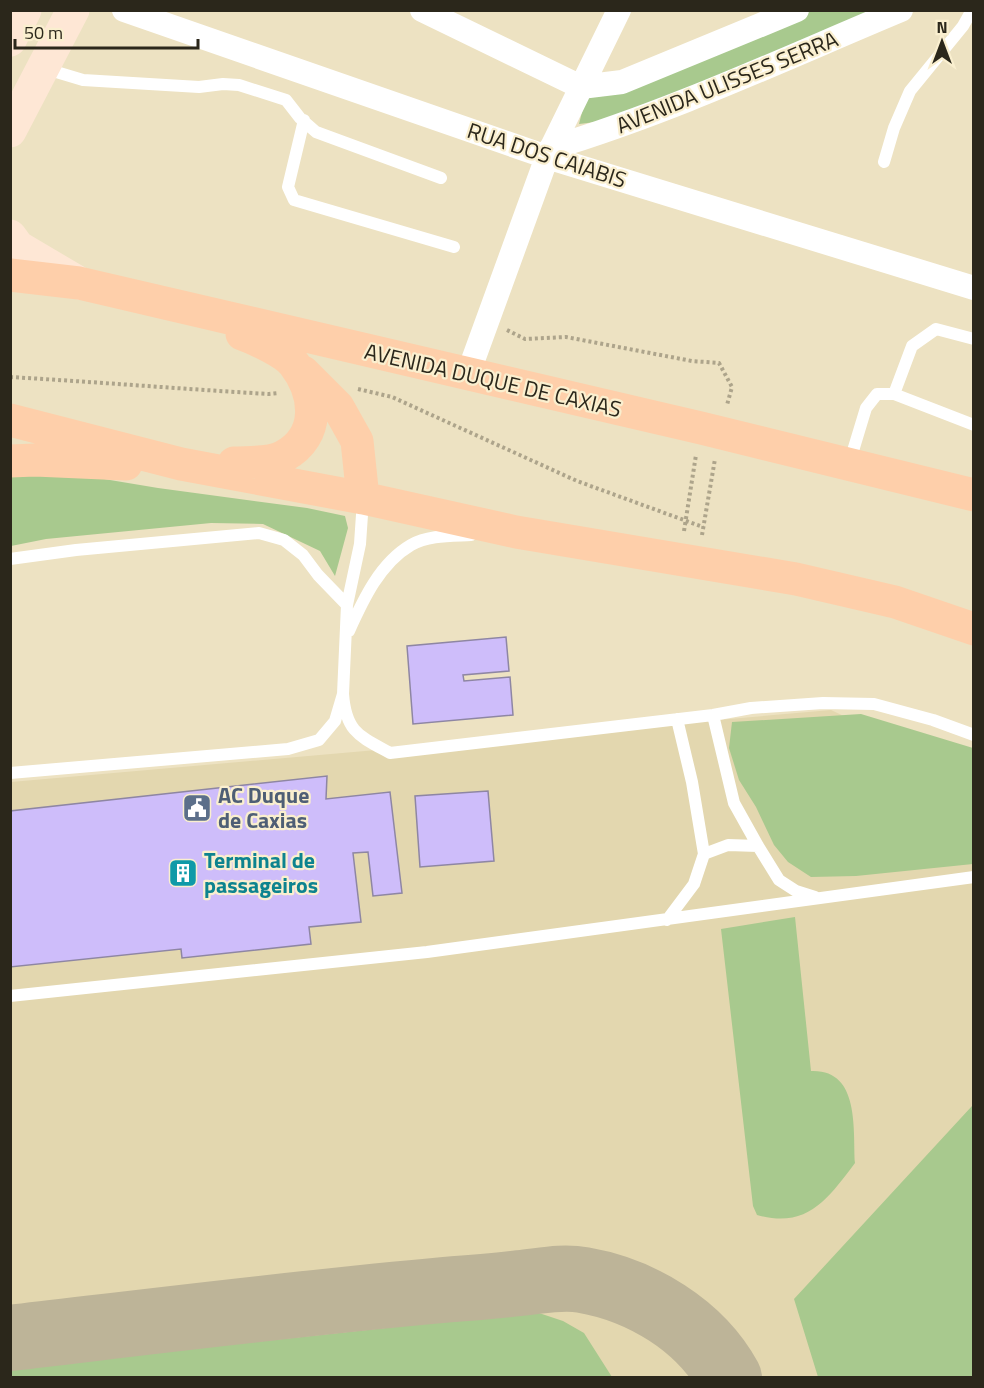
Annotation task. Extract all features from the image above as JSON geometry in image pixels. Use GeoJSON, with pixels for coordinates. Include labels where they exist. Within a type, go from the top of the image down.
{"type":"FeatureCollection","features":[{"type":"Feature","properties":{"kind":"main road"},"geometry":{"type":"LineString","coordinates":[[10,40],[25,10]]}},
{"type":"Feature","properties":{"kind":"main road"},"geometry":{"type":"LineString","coordinates":[[10,131],[73,10]]}},
{"type":"Feature","properties":{"kind":"main road"},"geometry":{"type":"LineString","coordinates":[[10,236],[18,247],[79,283]]}},
{"type":"Feature","properties":{"kind":"main road","name":"AVENIDA DUQUE DE CAXIAS"},"geometry":{"type":"LineString","coordinates":[[10,275],[79,283],[711,430],[974,495]]}},
{"type":"Feature","properties":{"kind":"main road"},"geometry":{"type":"LineString","coordinates":[[177,307],[259,341],[293,363],[338,407],[357,441],[363,498]]}},
{"type":"Feature","properties":{"kind":"main road"},"geometry":{"type":"LineString","coordinates":[[10,461],[181,464],[264,462],[284,457],[300,444],[310,430],[312,411],[308,389],[293,363]]}},
{"type":"Feature","properties":{"kind":"main road"},"geometry":{"type":"LineString","coordinates":[[10,420],[181,464],[363,498],[516,531],[796,579],[895,602],[974,628]]}},
{"type":"Feature","properties":{"kind":"street","name":"RUA DOS CAIABIS"},"geometry":{"type":"LineString","coordinates":[[124,10],[549,152],[974,288]]}},
{"type":"Feature","properties":{"kind":"street"},"geometry":{"type":"LineString","coordinates":[[422,10],[581,87]]}},
{"type":"Feature","properties":{"kind":"street"},"geometry":{"type":"LineString","coordinates":[[468,374],[549,152],[619,10]]}},
{"type":"Feature","properties":{"kind":"street","name":"AVENIDA ULISSES SERRA"},"geometry":{"type":"LineString","coordinates":[[581,87],[622,82],[797,10]]}},
{"type":"Feature","properties":{"kind":"street","name":"AVENIDA ULISSES SERRA"},"geometry":{"type":"LineString","coordinates":[[549,152],[669,107],[902,10]]}},
{"type":"Feature","properties":{"kind":"lane"},"geometry":{"type":"LineString","coordinates":[[884,162],[894,128],[910,91],[963,26],[972,10]]}},
{"type":"Feature","properties":{"kind":"lane"},"geometry":{"type":"LineString","coordinates":[[43,68],[83,80],[199,87],[223,84],[239,86],[286,100],[316,132],[441,178]]}},
{"type":"Feature","properties":{"kind":"lane"},"geometry":{"type":"LineString","coordinates":[[304,120],[288,187],[294,200],[454,247]]}},
{"type":"Feature","properties":{"kind":"lane"},"geometry":{"type":"LineString","coordinates":[[894,394],[912,346],[936,329],[974,339]]}},
{"type":"Feature","properties":{"kind":"lane"},"geometry":{"type":"LineString","coordinates":[[849,464],[866,408],[877,394],[894,394],[974,425]]}},
{"type":"Feature","properties":{"kind":"lane"},"geometry":{"type":"LineString","coordinates":[[363,498],[360,544],[347,605],[345,716],[355,732],[390,753],[713,715],[751,708],[823,703],[874,704],[933,720],[974,735]]}},
{"type":"Feature","properties":{"kind":"lane"},"geometry":{"type":"LineString","coordinates":[[347,635],[367,591],[391,562],[412,544],[439,537],[516,531]]}},
{"type":"Feature","properties":{"kind":"lane"},"geometry":{"type":"LineString","coordinates":[[10,559],[76,550],[259,533],[284,540],[303,555],[347,605]]}},
{"type":"Feature","properties":{"kind":"lane"},"geometry":{"type":"LineString","coordinates":[[10,773],[288,749],[319,740],[335,721],[344,694]]}},
{"type":"Feature","properties":{"kind":"lane"},"geometry":{"type":"LineString","coordinates":[[713,715],[734,803],[758,846],[779,880],[796,891],[819,898]]}},
{"type":"Feature","properties":{"kind":"lane"},"geometry":{"type":"LineString","coordinates":[[667,920],[694,884],[704,854],[692,782],[677,719]]}},
{"type":"Feature","properties":{"kind":"lane"},"geometry":{"type":"LineString","coordinates":[[704,854],[728,845],[758,846]]}},
{"type":"Feature","properties":{"kind":"lane"},"geometry":{"type":"LineString","coordinates":[[10,996],[427,952],[974,877]]}},
{"type":"Feature","properties":{"kind":"path"},"geometry":{"type":"LineString","coordinates":[[488,320],[525,339],[566,337],[692,361],[719,363],[732,387],[711,430],[688,560]]}},
{"type":"Feature","properties":{"kind":"path"},"geometry":{"type":"LineString","coordinates":[[688,560],[711,430]]}},
{"type":"Feature","properties":{"kind":"shaded area"},"geometry":{"type":"Polygon","coordinates":[[[831,710],[865,726],[973,765],[973,1377],[11,1378],[11,782],[831,710]]]}},
{"type":"Feature","properties":{"kind":"green space"},"geometry":{"type":"Polygon","coordinates":[[[811,11],[874,11],[667,98],[604,121],[579,124],[586,96],[811,11]]]}},
{"type":"Feature","properties":{"kind":"green space"},"geometry":{"type":"Polygon","coordinates":[[[38,468],[158,488],[307,508],[345,516],[348,528],[335,576],[320,551],[263,524],[211,523],[46,539],[11,546],[11,470],[38,468]]]}},
{"type":"Feature","properties":{"kind":"green space"},"geometry":{"type":"Polygon","coordinates":[[[861,714],[973,748],[973,864],[856,876],[811,877],[788,862],[774,845],[756,807],[739,780],[729,748],[732,722],[861,714]]]}},
{"type":"Feature","properties":{"kind":"green space"},"geometry":{"type":"Polygon","coordinates":[[[795,917],[811,1071],[827,1073],[838,1080],[846,1090],[853,1118],[855,1163],[835,1189],[814,1208],[789,1218],[774,1218],[757,1215],[753,1206],[721,929],[795,917]]]}},
{"type":"Feature","properties":{"kind":"green space"},"geometry":{"type":"Polygon","coordinates":[[[972,1106],[974,1109],[973,1377],[818,1377],[794,1299],[972,1106]]]}},
{"type":"Feature","properties":{"kind":"green space"},"geometry":{"type":"Polygon","coordinates":[[[536,1312],[563,1321],[584,1333],[612,1377],[11,1377],[11,1368],[536,1312]]]}},
{"type":"Feature","properties":{"kind":"building"},"geometry":{"type":"Polygon","coordinates":[[[506,637],[509,671],[463,675],[464,681],[510,677],[513,715],[413,724],[407,646],[506,637]]]}},
{"type":"Feature","properties":{"kind":"building","name":"Terminal de passageiros"},"geometry":{"type":"Polygon","coordinates":[[[327,776],[326,799],[390,792],[402,893],[373,896],[368,852],[353,853],[361,922],[309,927],[311,944],[182,958],[181,949],[10,967],[10,811],[327,776]]]}},
{"type":"Feature","properties":{"kind":"building"},"geometry":{"type":"Polygon","coordinates":[[[488,791],[494,861],[420,867],[415,796],[488,791]]]}},
{"type":"Feature","properties":{"kind":"taxiway"},"geometry":{"type":"LineString","coordinates":[[10,1338],[227,1312],[567,1278],[605,1285],[626,1292],[667,1313],[702,1342],[717,1359],[729,1378]]}},
{"type":"Feature","properties":{"kind":"place","name":"AC Duque de Caxias"},"geometry":{"type":"Point","coordinates":[197,808]}},
{"type":"Feature","properties":{"kind":"place","name":"Terminal de passageiros"},"geometry":{"type":"Point","coordinates":[183,873]}}]}
